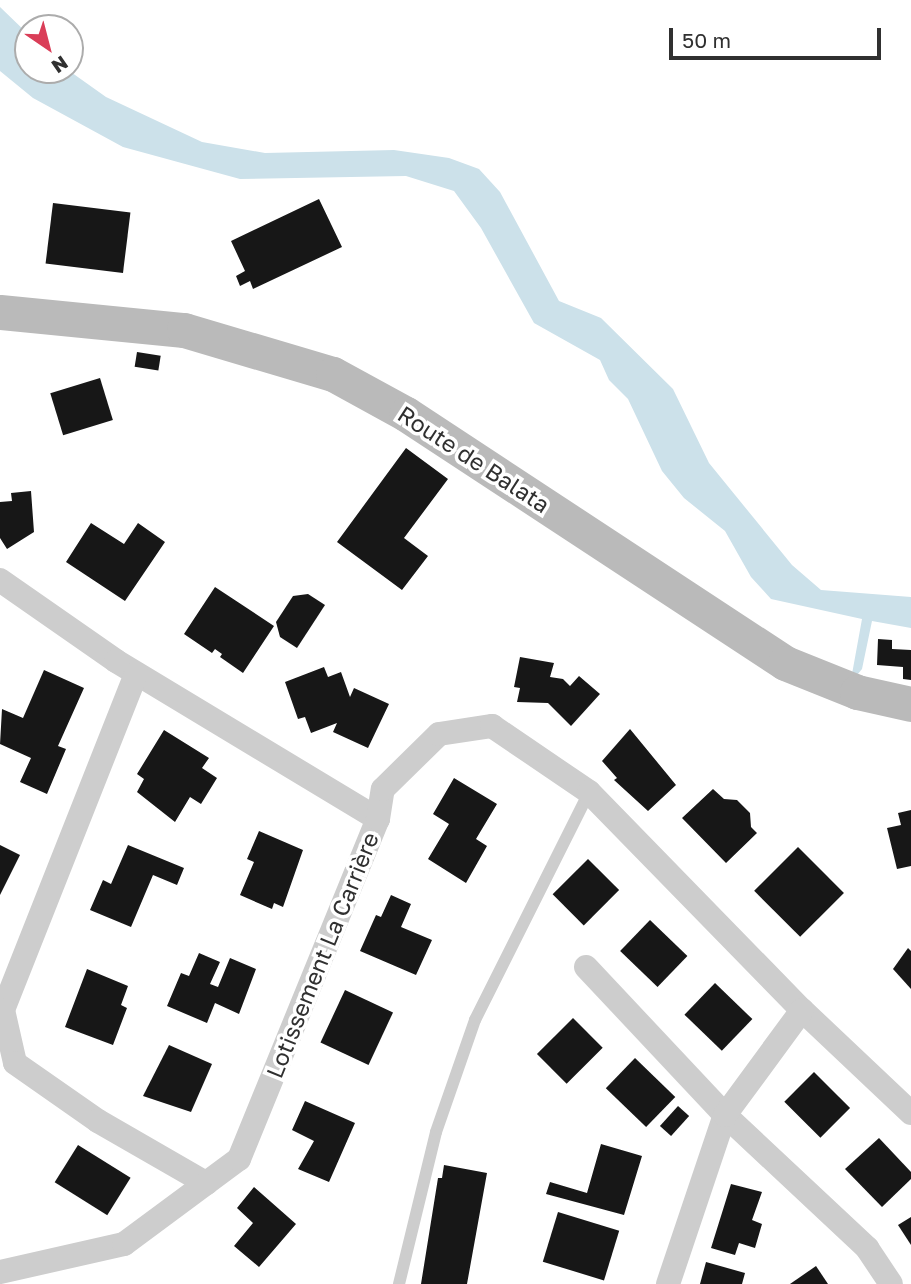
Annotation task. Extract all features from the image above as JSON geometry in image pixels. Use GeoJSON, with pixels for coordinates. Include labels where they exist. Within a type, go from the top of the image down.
{"type":"FeatureCollection","features":[{"type":"Feature","properties":{"kind":"main road","name":"Route de Balata"},"geometry":{"type":"LineString","coordinates":[[0,312],[184,330],[333,374],[406,414],[785,663],[857,692],[911,704]]}},
{"type":"Feature","properties":{"kind":"street","name":"Lotissement La Carrière"},"geometry":{"type":"LineString","coordinates":[[0,580],[136,674],[378,819],[239,1159],[124,1244],[0,1272]]}},
{"type":"Feature","properties":{"kind":"street"},"geometry":{"type":"LineString","coordinates":[[136,674],[4,1010],[15,1063],[98,1121],[206,1183]]}},
{"type":"Feature","properties":{"kind":"street"},"geometry":{"type":"LineString","coordinates":[[378,819],[383,789],[439,734],[492,726],[589,792],[803,1010],[911,1113]]}},
{"type":"Feature","properties":{"kind":"street"},"geometry":{"type":"LineString","coordinates":[[586,967],[726,1115],[867,1248],[891,1284]]}},
{"type":"Feature","properties":{"kind":"street"},"geometry":{"type":"LineString","coordinates":[[668,1284],[726,1115],[803,1010]]}},
{"type":"Feature","properties":{"kind":"lane"},"geometry":{"type":"LineString","coordinates":[[399,1284],[436,1132],[475,1020],[589,792]]}},
{"type":"Feature","properties":{"kind":"water"},"geometry":{"type":"Polygon","coordinates":[[[0,7],[14,20],[14,82],[0,71],[0,7]]]}},
{"type":"Feature","properties":{"kind":"water"},"geometry":{"type":"Polygon","coordinates":[[[84,81],[106,97],[202,142],[265,153],[394,150],[449,158],[479,169],[500,192],[559,301],[601,318],[673,389],[709,463],[792,565],[821,590],[911,597],[911,628],[872,621],[862,669],[857,675],[852,674],[862,619],[771,599],[751,577],[725,531],[684,498],[662,471],[628,399],[609,380],[600,360],[534,323],[481,228],[454,191],[406,176],[240,179],[123,147],[33,98],[16,84],[84,84],[84,81]]]}},
{"type":"Feature","properties":{"kind":"building"},"geometry":{"type":"Polygon","coordinates":[[[319,199],[342,247],[253,289],[250,281],[240,286],[236,276],[245,271],[231,241],[319,199]]]}},
{"type":"Feature","properties":{"kind":"building"},"geometry":{"type":"Polygon","coordinates":[[[53,203],[130,213],[123,273],[46,264],[53,203]]]}},
{"type":"Feature","properties":{"kind":"building"},"geometry":{"type":"Polygon","coordinates":[[[137,352],[161,356],[158,371],[135,367],[137,352]]]}},
{"type":"Feature","properties":{"kind":"building"},"geometry":{"type":"Polygon","coordinates":[[[100,378],[113,420],[63,435],[50,393],[100,378]]]}},
{"type":"Feature","properties":{"kind":"building"},"geometry":{"type":"Polygon","coordinates":[[[406,448],[448,479],[404,538],[428,556],[402,590],[337,542],[406,448]]]}},
{"type":"Feature","properties":{"kind":"building"},"geometry":{"type":"Polygon","coordinates":[[[31,491],[34,532],[7,549],[0,538],[0,502],[12,501],[11,493],[31,491]]]}},
{"type":"Feature","properties":{"kind":"building"},"geometry":{"type":"Polygon","coordinates":[[[91,523],[124,544],[138,523],[165,542],[125,601],[66,562],[91,523]]]}},
{"type":"Feature","properties":{"kind":"building"},"geometry":{"type":"Polygon","coordinates":[[[215,587],[274,626],[243,673],[220,657],[222,654],[215,649],[212,653],[184,634],[215,587]]]}},
{"type":"Feature","properties":{"kind":"building"},"geometry":{"type":"Polygon","coordinates":[[[308,594],[325,605],[297,648],[280,637],[276,622],[293,596],[308,594]]]}},
{"type":"Feature","properties":{"kind":"building"},"geometry":{"type":"Polygon","coordinates":[[[878,639],[892,640],[892,649],[911,650],[911,680],[903,679],[903,667],[877,665],[878,639]]]}},
{"type":"Feature","properties":{"kind":"building"},"geometry":{"type":"Polygon","coordinates":[[[520,657],[554,663],[550,677],[563,679],[570,686],[579,676],[600,694],[571,726],[548,703],[517,702],[520,688],[514,687],[520,657]]]}},
{"type":"Feature","properties":{"kind":"building"},"geometry":{"type":"Polygon","coordinates":[[[324,667],[328,677],[341,672],[350,697],[354,688],[389,704],[368,748],[333,732],[337,723],[311,733],[305,717],[298,719],[285,682],[324,667]]]}},
{"type":"Feature","properties":{"kind":"building"},"geometry":{"type":"Polygon","coordinates":[[[44,670],[84,688],[58,746],[66,749],[47,794],[20,782],[31,758],[0,744],[2,709],[23,718],[44,670]]]}},
{"type":"Feature","properties":{"kind":"building"},"geometry":{"type":"Polygon","coordinates":[[[630,729],[676,785],[648,811],[614,780],[617,778],[602,761],[630,729]]]}},
{"type":"Feature","properties":{"kind":"building"},"geometry":{"type":"Polygon","coordinates":[[[164,730],[209,758],[202,768],[217,778],[201,804],[190,797],[175,822],[137,792],[144,779],[137,774],[164,730]]]}},
{"type":"Feature","properties":{"kind":"building"},"geometry":{"type":"Polygon","coordinates":[[[454,778],[497,804],[476,839],[487,846],[466,883],[428,859],[449,824],[433,814],[454,778]]]}},
{"type":"Feature","properties":{"kind":"building"},"geometry":{"type":"Polygon","coordinates":[[[713,789],[724,799],[737,800],[750,813],[751,827],[757,833],[726,863],[682,818],[713,789]]]}},
{"type":"Feature","properties":{"kind":"building"},"geometry":{"type":"Polygon","coordinates":[[[911,810],[911,866],[897,869],[887,828],[901,825],[898,813],[911,810]]]}},
{"type":"Feature","properties":{"kind":"building"},"geometry":{"type":"Polygon","coordinates":[[[259,831],[303,850],[283,907],[274,903],[272,909],[240,895],[254,862],[247,859],[259,831]]]}},
{"type":"Feature","properties":{"kind":"building"},"geometry":{"type":"Polygon","coordinates":[[[0,845],[20,855],[0,895],[0,845]]]}},
{"type":"Feature","properties":{"kind":"building"},"geometry":{"type":"Polygon","coordinates":[[[128,845],[184,868],[177,885],[153,875],[131,927],[90,910],[103,880],[111,884],[128,845]]]}},
{"type":"Feature","properties":{"kind":"building"},"geometry":{"type":"Polygon","coordinates":[[[798,847],[844,893],[800,937],[754,891],[798,847]]]}},
{"type":"Feature","properties":{"kind":"building"},"geometry":{"type":"Polygon","coordinates":[[[588,859],[619,890],[584,925],[553,894],[588,859]]]}},
{"type":"Feature","properties":{"kind":"building"},"geometry":{"type":"Polygon","coordinates":[[[391,895],[411,904],[401,927],[432,940],[416,975],[360,951],[376,915],[381,917],[391,895]]]}},
{"type":"Feature","properties":{"kind":"building"},"geometry":{"type":"Polygon","coordinates":[[[650,920],[687,956],[658,987],[620,951],[650,920]]]}},
{"type":"Feature","properties":{"kind":"building"},"geometry":{"type":"Polygon","coordinates":[[[908,948],[911,951],[911,989],[893,969],[908,948]]]}},
{"type":"Feature","properties":{"kind":"building"},"geometry":{"type":"Polygon","coordinates":[[[199,953],[220,962],[210,984],[218,987],[230,958],[256,969],[239,1014],[215,1003],[207,1023],[167,1006],[181,973],[189,976],[199,953]]]}},
{"type":"Feature","properties":{"kind":"building"},"geometry":{"type":"Polygon","coordinates":[[[87,969],[128,986],[121,1005],[127,1008],[113,1045],[65,1027],[87,969]]]}},
{"type":"Feature","properties":{"kind":"building"},"geometry":{"type":"Polygon","coordinates":[[[715,983],[752,1019],[722,1051],[684,1015],[715,983]]]}},
{"type":"Feature","properties":{"kind":"building"},"geometry":{"type":"Polygon","coordinates":[[[345,990],[393,1012],[369,1065],[320,1043],[345,990]]]}},
{"type":"Feature","properties":{"kind":"building"},"geometry":{"type":"Polygon","coordinates":[[[573,1018],[603,1048],[567,1084],[537,1054],[573,1018]]]}},
{"type":"Feature","properties":{"kind":"building"},"geometry":{"type":"Polygon","coordinates":[[[169,1045],[212,1064],[191,1112],[143,1096],[169,1045]]]}},
{"type":"Feature","properties":{"kind":"building"},"geometry":{"type":"Polygon","coordinates":[[[635,1058],[675,1097],[646,1127],[606,1088],[635,1058]]]}},
{"type":"Feature","properties":{"kind":"building"},"geometry":{"type":"Polygon","coordinates":[[[814,1072],[850,1108],[820,1138],[784,1102],[814,1072]]]}},
{"type":"Feature","properties":{"kind":"building"},"geometry":{"type":"Polygon","coordinates":[[[305,1101],[355,1123],[329,1182],[298,1169],[314,1141],[292,1130],[305,1101]]]}},
{"type":"Feature","properties":{"kind":"building"},"geometry":{"type":"Polygon","coordinates":[[[678,1106],[689,1116],[671,1136],[660,1126],[678,1106]]]}},
{"type":"Feature","properties":{"kind":"building"},"geometry":{"type":"Polygon","coordinates":[[[879,1138],[911,1172],[911,1179],[882,1207],[845,1169],[879,1138]]]}},
{"type":"Feature","properties":{"kind":"building"},"geometry":{"type":"Polygon","coordinates":[[[601,1144],[642,1156],[624,1215],[546,1194],[550,1182],[587,1193],[601,1144]]]}},
{"type":"Feature","properties":{"kind":"building"},"geometry":{"type":"Polygon","coordinates":[[[78,1145],[131,1178],[107,1215],[55,1182],[78,1145]]]}},
{"type":"Feature","properties":{"kind":"building"},"geometry":{"type":"Polygon","coordinates":[[[444,1165],[487,1173],[467,1284],[421,1284],[438,1178],[442,1178],[444,1165]]]}},
{"type":"Feature","properties":{"kind":"building"},"geometry":{"type":"Polygon","coordinates":[[[731,1184],[762,1192],[752,1220],[762,1224],[755,1248],[739,1243],[735,1255],[711,1248],[731,1184]]]}},
{"type":"Feature","properties":{"kind":"building"},"geometry":{"type":"Polygon","coordinates":[[[254,1187],[296,1224],[259,1267],[234,1246],[253,1223],[237,1208],[254,1187]]]}},
{"type":"Feature","properties":{"kind":"building"},"geometry":{"type":"Polygon","coordinates":[[[558,1212],[619,1231],[604,1280],[543,1262],[558,1212]]]}},
{"type":"Feature","properties":{"kind":"building"},"geometry":{"type":"Polygon","coordinates":[[[911,1217],[911,1245],[898,1225],[911,1217]]]}},
{"type":"Feature","properties":{"kind":"building"},"geometry":{"type":"Polygon","coordinates":[[[706,1262],[745,1273],[742,1284],[700,1284],[706,1262]]]}},
{"type":"Feature","properties":{"kind":"building"},"geometry":{"type":"Polygon","coordinates":[[[816,1266],[828,1284],[790,1284],[816,1266]]]}}]}
